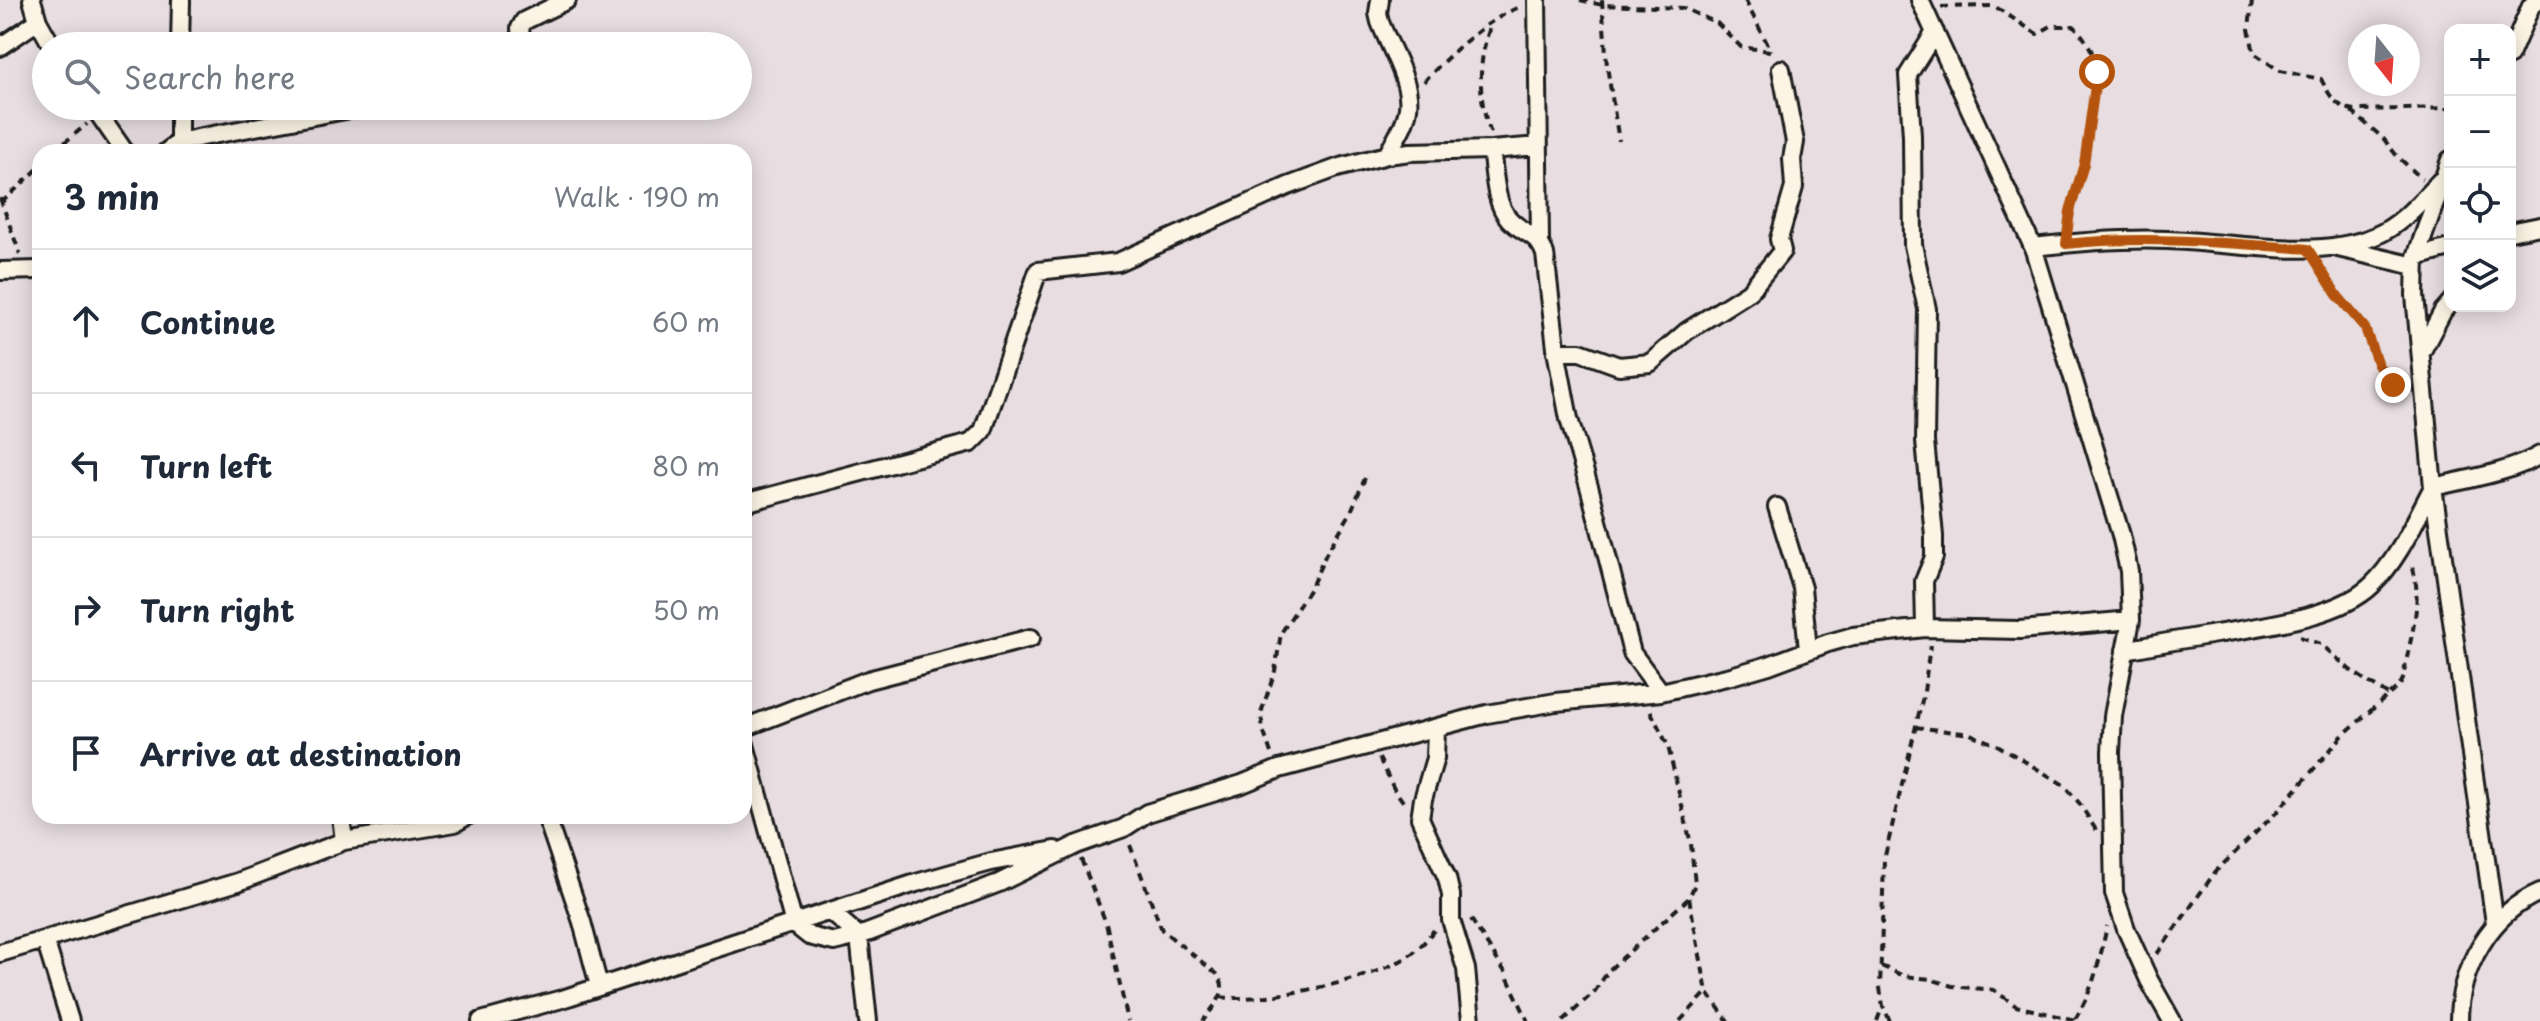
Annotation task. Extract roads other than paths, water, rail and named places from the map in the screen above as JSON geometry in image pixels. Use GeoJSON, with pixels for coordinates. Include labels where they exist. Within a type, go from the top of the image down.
{"type":"FeatureCollection","features":[{"type":"Feature","properties":{"kind":"street"},"geometry":{"type":"LineString","coordinates":[[32,0],[44,32]]}},
{"type":"Feature","properties":{"kind":"street"},"geometry":{"type":"LineString","coordinates":[[180,32],[181,0]]}},
{"type":"Feature","properties":{"kind":"street"},"geometry":{"type":"LineString","coordinates":[[520,32],[524,21],[567,0]]}},
{"type":"Feature","properties":{"kind":"street"},"geometry":{"type":"LineString","coordinates":[[1380,0],[1380,22],[1401,73],[1409,103],[1405,121],[1387,155]]}},
{"type":"Feature","properties":{"kind":"street"},"geometry":{"type":"LineString","coordinates":[[1537,1],[1540,241],[1545,254],[1556,352],[1569,419],[1632,653],[1661,692]]}},
{"type":"Feature","properties":{"kind":"street"},"geometry":{"type":"LineString","coordinates":[[2516,42],[2534,2]]}},
{"type":"Feature","properties":{"kind":"street"},"geometry":{"type":"LineString","coordinates":[[1921,4],[2033,247],[2121,535],[2129,571],[2131,620],[2113,716],[2114,893],[2145,971],[2172,1021]]}},
{"type":"Feature","properties":{"kind":"street"},"geometry":{"type":"LineString","coordinates":[[0,47],[38,21]]}},
{"type":"Feature","properties":{"kind":"street"},"geometry":{"type":"LineString","coordinates":[[1925,628],[1924,581],[1934,557],[1934,536],[1925,441],[1927,309],[1913,245],[1908,75],[1935,32]]}},
{"type":"Feature","properties":{"kind":"street"},"geometry":{"type":"LineString","coordinates":[[1556,352],[1580,352],[1619,366],[1650,363],[1687,331],[1749,292],[1782,251],[1779,239],[1794,187],[1792,159],[1795,142],[1781,69]]}},
{"type":"Feature","properties":{"kind":"street"},"geometry":{"type":"LineString","coordinates":[[103,120],[119,144]]}},
{"type":"Feature","properties":{"kind":"street"},"geometry":{"type":"LineString","coordinates":[[173,144],[177,120]]}},
{"type":"Feature","properties":{"kind":"street"},"geometry":{"type":"LineString","coordinates":[[186,144],[300,120]]}},
{"type":"Feature","properties":{"kind":"street"},"geometry":{"type":"LineString","coordinates":[[752,501],[971,443],[983,431],[1038,271],[1118,262],[1288,186],[1337,168],[1387,155],[1538,146]]}},
{"type":"Feature","properties":{"kind":"street"},"geometry":{"type":"LineString","coordinates":[[1495,150],[1499,203],[1511,221],[1540,241]]}},
{"type":"Feature","properties":{"kind":"street"},"geometry":{"type":"LineString","coordinates":[[2336,248],[2389,229],[2442,184]]}},
{"type":"Feature","properties":{"kind":"street"},"geometry":{"type":"LineString","coordinates":[[2442,184],[2415,262],[2415,295],[2433,487],[2495,923]]}},
{"type":"Feature","properties":{"kind":"street"},"geometry":{"type":"LineString","coordinates":[[2516,231],[2540,226]]}},
{"type":"Feature","properties":{"kind":"street"},"geometry":{"type":"LineString","coordinates":[[2033,247],[2110,240],[2167,240],[2336,248],[2415,262],[2444,250]]}},
{"type":"Feature","properties":{"kind":"street"},"geometry":{"type":"LineString","coordinates":[[0,271],[32,273]]}},
{"type":"Feature","properties":{"kind":"street"},"geometry":{"type":"LineString","coordinates":[[2420,355],[2444,310]]}},
{"type":"Feature","properties":{"kind":"street"},"geometry":{"type":"LineString","coordinates":[[2125,650],[2294,620],[2323,611],[2370,587],[2394,559],[2433,487],[2484,475],[2540,455]]}},
{"type":"Feature","properties":{"kind":"street"},"geometry":{"type":"LineString","coordinates":[[1777,507],[1802,588],[1808,650]]}},
{"type":"Feature","properties":{"kind":"street"},"geometry":{"type":"LineString","coordinates":[[752,770],[794,924],[809,936],[834,942],[859,936],[999,883],[1076,845],[1124,828],[1147,813],[1242,784],[1279,769],[1487,714],[1661,692],[1744,673],[1853,636],[1925,628],[2020,630],[2131,620]]}},
{"type":"Feature","properties":{"kind":"street"},"geometry":{"type":"LineString","coordinates":[[752,725],[868,680],[1031,638]]}},
{"type":"Feature","properties":{"kind":"street"},"geometry":{"type":"LineString","coordinates":[[1436,729],[1435,758],[1420,818],[1443,867],[1453,928],[1466,969],[1471,1021]]}},
{"type":"Feature","properties":{"kind":"street"},"geometry":{"type":"LineString","coordinates":[[342,824],[344,841]]}},
{"type":"Feature","properties":{"kind":"street"},"geometry":{"type":"LineString","coordinates":[[0,953],[238,882],[344,841],[449,824]]}},
{"type":"Feature","properties":{"kind":"street"},"geometry":{"type":"LineString","coordinates":[[549,824],[582,922],[599,986]]}},
{"type":"Feature","properties":{"kind":"street"},"geometry":{"type":"LineString","coordinates":[[481,1021],[562,999],[916,883],[991,862],[1076,845]]}},
{"type":"Feature","properties":{"kind":"street"},"geometry":{"type":"LineString","coordinates":[[2459,1021],[2464,982],[2480,946],[2495,923],[2540,892]]}},
{"type":"Feature","properties":{"kind":"street"},"geometry":{"type":"LineString","coordinates":[[831,912],[859,936],[868,1021]]}},
{"type":"Feature","properties":{"kind":"street"},"geometry":{"type":"LineString","coordinates":[[45,940],[70,1021]]}}]}
